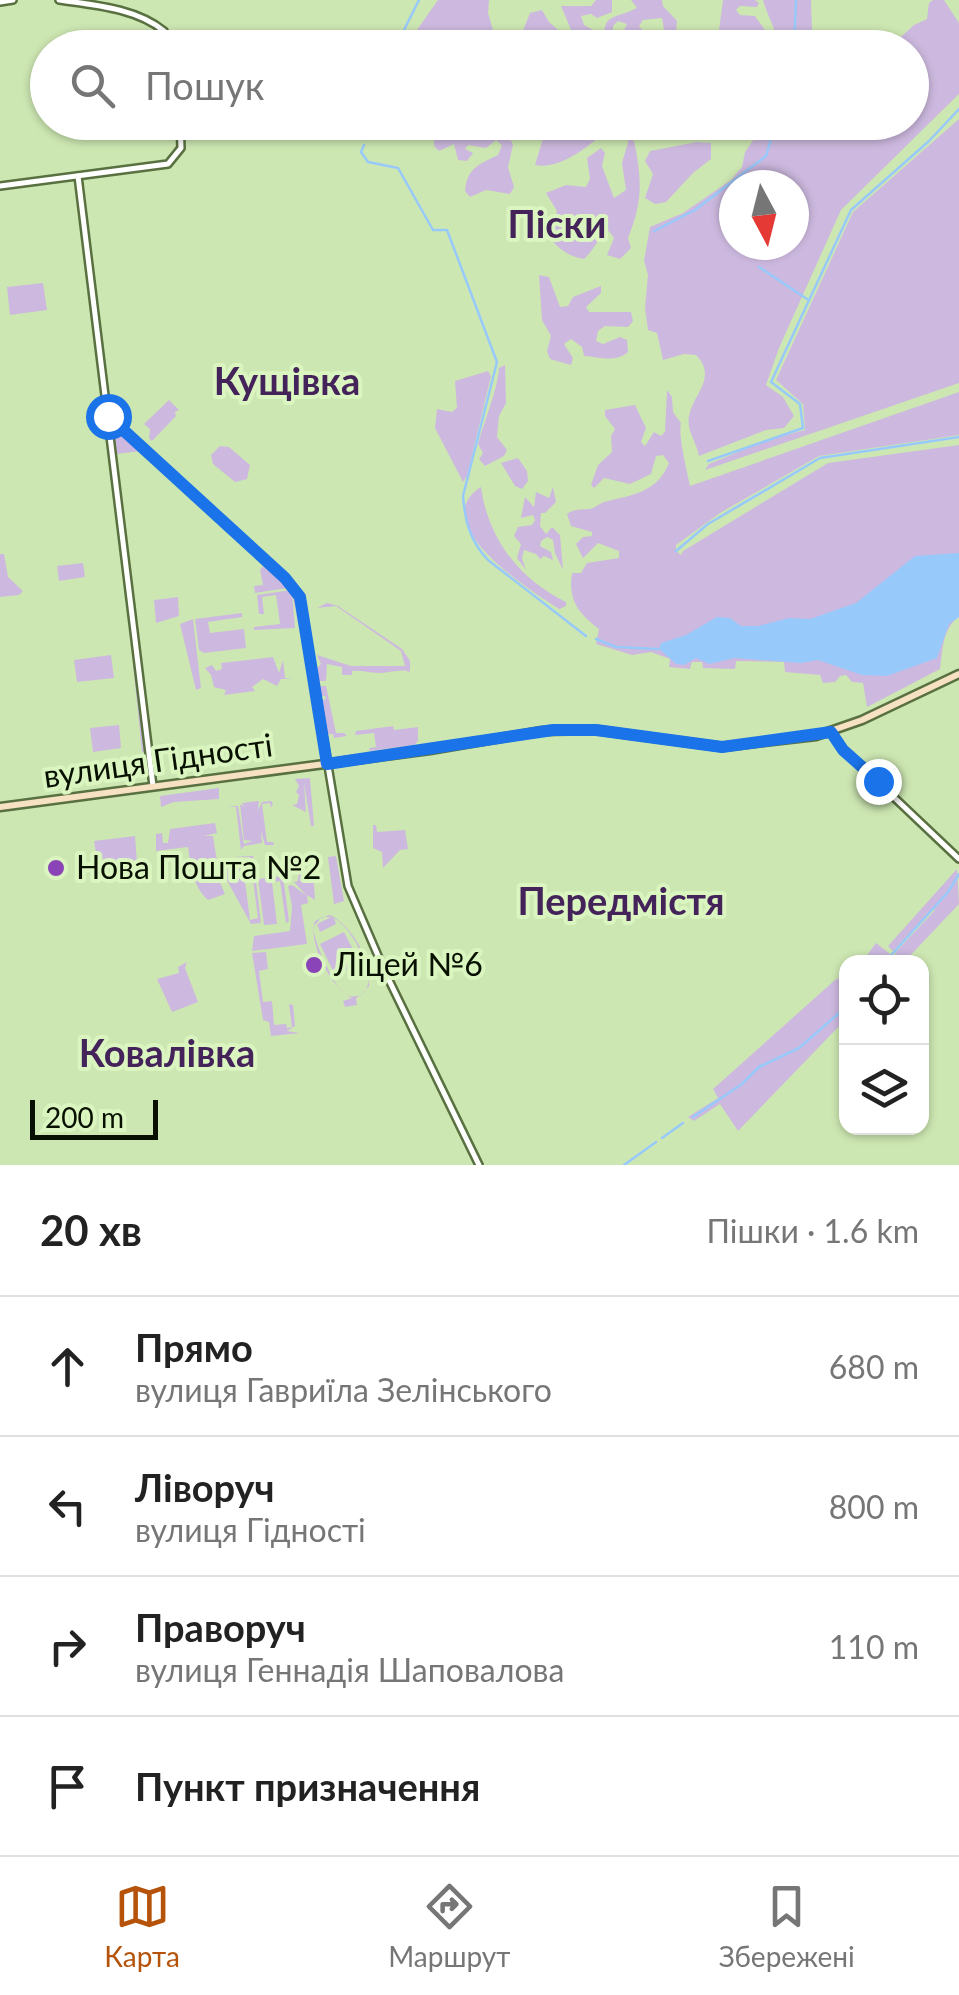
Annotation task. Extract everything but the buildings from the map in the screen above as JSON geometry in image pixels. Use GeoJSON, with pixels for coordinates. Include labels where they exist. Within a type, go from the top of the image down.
{"type":"FeatureCollection","features":[{"type":"Feature","properties":{"kind":"main road","name":"вулиця Гідності"},"geometry":{"type":"LineString","coordinates":[[1,806],[553,730],[596,730],[722,747],[831,732],[959,674]]}},
{"type":"Feature","properties":{"kind":"street"},"geometry":{"type":"LineString","coordinates":[[0,2],[14,0]]}},
{"type":"Feature","properties":{"kind":"street"},"geometry":{"type":"LineString","coordinates":[[59,0],[115,9],[162,30]]}},
{"type":"Feature","properties":{"kind":"street"},"geometry":{"type":"LineString","coordinates":[[0,186],[168,164],[181,148],[181,140]]}},
{"type":"Feature","properties":{"kind":"street"},"geometry":{"type":"LineString","coordinates":[[78,176],[154,786]]}},
{"type":"Feature","properties":{"kind":"street"},"geometry":{"type":"LineString","coordinates":[[108,416],[272,566],[300,597],[340,851],[352,900],[479,1165]]}},
{"type":"Feature","properties":{"kind":"street"},"geometry":{"type":"LineString","coordinates":[[831,732],[843,750],[959,858]]}},
{"type":"Feature","properties":{"kind":"shaded area"},"geometry":{"type":"Polygon","coordinates":[[[438,0],[489,0],[493,30],[417,30],[438,0]]]}},
{"type":"Feature","properties":{"kind":"shaded area"},"geometry":{"type":"Polygon","coordinates":[[[596,0],[612,0],[612,12],[597,18],[591,14],[581,16],[584,25],[593,30],[571,30],[561,6],[591,6],[596,0]]]}},
{"type":"Feature","properties":{"kind":"shaded area"},"geometry":{"type":"Polygon","coordinates":[[[631,0],[662,0],[677,21],[676,30],[664,30],[662,18],[643,20],[639,26],[642,30],[624,30],[627,24],[618,21],[613,30],[605,30],[610,19],[637,8],[631,0]]]}},
{"type":"Feature","properties":{"kind":"shaded area"},"geometry":{"type":"Polygon","coordinates":[[[723,0],[759,3],[757,7],[740,6],[736,10],[740,15],[755,16],[764,30],[719,30],[723,0]]]}},
{"type":"Feature","properties":{"kind":"shaded area"},"geometry":{"type":"Polygon","coordinates":[[[763,0],[811,0],[812,30],[774,29],[763,0]]]}},
{"type":"Feature","properties":{"kind":"shaded area"},"geometry":{"type":"Polygon","coordinates":[[[933,0],[944,0],[959,23],[959,94],[929,123],[929,30],[909,30],[927,19],[933,0]]]}},
{"type":"Feature","properties":{"kind":"shaded area"},"geometry":{"type":"Polygon","coordinates":[[[542,10],[558,30],[523,30],[530,13],[542,10]]]}},
{"type":"Feature","properties":{"kind":"shaded area"},"geometry":{"type":"Polygon","coordinates":[[[959,119],[959,383],[705,470],[709,464],[767,440],[805,430],[803,404],[776,380],[853,212],[959,119]]]}},
{"type":"Feature","properties":{"kind":"shaded area"},"geometry":{"type":"Polygon","coordinates":[[[434,140],[496,140],[486,148],[468,145],[465,149],[473,153],[467,161],[458,160],[454,144],[439,151],[434,140]]]}},
{"type":"Feature","properties":{"kind":"shaded area"},"geometry":{"type":"Polygon","coordinates":[[[496,140],[511,140],[513,145],[508,167],[514,187],[510,194],[486,190],[470,197],[465,191],[471,172],[498,155],[502,145],[496,140]]]}},
{"type":"Feature","properties":{"kind":"shaded area"},"geometry":{"type":"Polygon","coordinates":[[[543,140],[595,140],[556,164],[535,165],[543,140]]]}},
{"type":"Feature","properties":{"kind":"shaded area"},"geometry":{"type":"Polygon","coordinates":[[[629,140],[634,141],[640,179],[639,201],[628,238],[631,248],[620,259],[607,255],[614,238],[609,231],[584,259],[565,252],[544,227],[554,221],[557,211],[546,193],[566,185],[586,187],[590,179],[587,158],[601,148],[605,153],[602,166],[614,198],[626,190],[622,163],[629,140]]]}},
{"type":"Feature","properties":{"kind":"shaded area"},"geometry":{"type":"Polygon","coordinates":[[[753,140],[912,140],[841,210],[779,348],[766,385],[783,397],[794,416],[784,428],[766,430],[699,456],[688,421],[705,371],[696,355],[663,360],[657,333],[648,330],[648,275],[644,261],[650,227],[683,213],[719,188],[719,260],[809,260],[809,170],[739,170],[745,152],[753,140]]]}},
{"type":"Feature","properties":{"kind":"shaded area"},"geometry":{"type":"Polygon","coordinates":[[[711,143],[711,159],[666,202],[655,204],[645,198],[653,174],[645,161],[650,151],[711,143]]]}},
{"type":"Feature","properties":{"kind":"shaded area"},"geometry":{"type":"Polygon","coordinates":[[[539,275],[549,277],[560,307],[601,286],[601,293],[586,307],[589,312],[631,312],[633,321],[628,327],[605,326],[598,331],[596,341],[603,344],[620,337],[627,340],[628,352],[613,358],[584,356],[582,347],[571,339],[564,344],[573,358],[571,365],[550,359],[547,351],[551,336],[542,320],[539,275]]]}},
{"type":"Feature","properties":{"kind":"shaded area"},"geometry":{"type":"Polygon","coordinates":[[[43,283],[47,310],[10,315],[7,287],[43,283]]]}},
{"type":"Feature","properties":{"kind":"shaded area"},"geometry":{"type":"Polygon","coordinates":[[[505,365],[506,403],[499,416],[497,437],[507,450],[504,456],[485,466],[479,459],[483,453],[478,444],[499,368],[505,365]]]}},
{"type":"Feature","properties":{"kind":"shaded area"},"geometry":{"type":"Polygon","coordinates":[[[488,371],[491,376],[463,482],[435,428],[437,409],[452,412],[457,408],[455,381],[488,371]]]}},
{"type":"Feature","properties":{"kind":"shaded area"},"geometry":{"type":"Polygon","coordinates":[[[667,390],[673,412],[681,423],[690,486],[959,392],[959,435],[819,456],[720,513],[676,545],[681,555],[828,463],[959,445],[959,617],[946,633],[940,669],[867,707],[863,683],[852,682],[846,675],[823,683],[820,675],[785,672],[784,662],[736,661],[735,669],[703,668],[702,662],[692,662],[690,669],[669,667],[670,659],[651,652],[632,655],[596,644],[599,629],[576,605],[572,573],[581,573],[587,563],[619,558],[619,551],[598,543],[583,558],[576,544],[583,537],[592,536],[592,532],[571,526],[567,514],[642,491],[658,481],[669,463],[663,455],[656,456],[651,474],[630,484],[604,478],[594,488],[591,485],[598,465],[612,452],[611,436],[615,429],[605,410],[635,405],[646,428],[641,442],[645,446],[654,432],[661,436],[665,432],[667,390]]]}},
{"type":"Feature","properties":{"kind":"shaded area"},"geometry":{"type":"Polygon","coordinates":[[[169,400],[179,410],[152,441],[150,429],[144,424],[169,400]]]}},
{"type":"Feature","properties":{"kind":"shaded area"},"geometry":{"type":"Polygon","coordinates":[[[115,425],[141,451],[116,454],[112,428],[115,425]]]}},
{"type":"Feature","properties":{"kind":"shaded area"},"geometry":{"type":"Polygon","coordinates":[[[220,446],[229,447],[250,465],[247,479],[235,482],[213,464],[211,455],[220,446]]]}},
{"type":"Feature","properties":{"kind":"shaded area"},"geometry":{"type":"Polygon","coordinates":[[[518,458],[527,471],[528,481],[522,489],[515,486],[501,463],[518,458]]]}},
{"type":"Feature","properties":{"kind":"shaded area"},"geometry":{"type":"Polygon","coordinates":[[[481,487],[491,524],[509,556],[534,582],[566,602],[566,606],[559,609],[527,587],[488,555],[473,537],[465,519],[467,502],[481,487]]]}},
{"type":"Feature","properties":{"kind":"shaded area"},"geometry":{"type":"Polygon","coordinates":[[[553,487],[556,502],[541,513],[540,526],[546,534],[552,527],[560,535],[563,570],[553,540],[547,537],[540,546],[551,552],[553,560],[544,556],[540,559],[524,550],[526,570],[517,558],[521,544],[514,536],[518,527],[532,525],[535,520],[533,515],[521,518],[525,497],[534,507],[536,492],[549,498],[553,487]]]}},
{"type":"Feature","properties":{"kind":"shaded area"},"geometry":{"type":"Polygon","coordinates":[[[0,554],[4,554],[8,577],[23,591],[19,595],[0,597],[0,554]]]}},
{"type":"Feature","properties":{"kind":"shaded area"},"geometry":{"type":"Polygon","coordinates":[[[83,563],[85,577],[59,581],[57,566],[83,563]]]}},
{"type":"Feature","properties":{"kind":"shaded area"},"geometry":{"type":"Polygon","coordinates":[[[263,566],[288,588],[255,593],[254,586],[263,585],[263,566]]]}},
{"type":"Feature","properties":{"kind":"shaded area"},"geometry":{"type":"Polygon","coordinates":[[[291,590],[304,627],[299,628],[292,593],[295,628],[254,630],[280,624],[276,595],[262,597],[264,614],[259,614],[257,595],[291,590]]]}},
{"type":"Feature","properties":{"kind":"shaded area"},"geometry":{"type":"Polygon","coordinates":[[[178,597],[179,616],[156,623],[154,600],[178,597]]]}},
{"type":"Feature","properties":{"kind":"shaded area"},"geometry":{"type":"Polygon","coordinates":[[[327,603],[338,606],[402,649],[410,661],[410,672],[352,671],[352,675],[342,675],[342,667],[327,664],[326,681],[318,681],[316,669],[321,664],[317,655],[351,666],[405,666],[401,651],[336,606],[317,608],[327,603]]]}},
{"type":"Feature","properties":{"kind":"shaded area"},"geometry":{"type":"Polygon","coordinates":[[[242,613],[242,617],[208,622],[210,633],[244,629],[246,648],[204,653],[199,650],[195,619],[242,613]]]}},
{"type":"Feature","properties":{"kind":"shaded area"},"geometry":{"type":"Polygon","coordinates":[[[193,619],[201,688],[196,690],[180,624],[193,619]]]}},
{"type":"Feature","properties":{"kind":"shaded area"},"geometry":{"type":"Polygon","coordinates":[[[131,643],[136,653],[136,682],[147,751],[142,752],[131,643]]]}},
{"type":"Feature","properties":{"kind":"shaded area"},"geometry":{"type":"Polygon","coordinates":[[[111,655],[114,678],[77,682],[74,660],[111,655]]]}},
{"type":"Feature","properties":{"kind":"shaded area"},"geometry":{"type":"Polygon","coordinates":[[[273,657],[279,673],[283,660],[285,678],[293,679],[281,679],[277,686],[263,679],[252,687],[255,691],[224,695],[226,690],[214,687],[205,668],[212,665],[216,671],[222,669],[221,663],[273,657]]]}},
{"type":"Feature","properties":{"kind":"shaded area"},"geometry":{"type":"Polygon","coordinates":[[[321,686],[326,686],[336,733],[347,736],[334,738],[333,734],[325,734],[319,701],[326,699],[318,696],[321,686]]]}},
{"type":"Feature","properties":{"kind":"shaded area"},"geometry":{"type":"Polygon","coordinates":[[[119,725],[121,748],[93,752],[90,728],[119,725]]]}},
{"type":"Feature","properties":{"kind":"shaded area"},"geometry":{"type":"Polygon","coordinates":[[[393,726],[394,730],[418,727],[418,741],[414,745],[370,751],[369,748],[376,747],[374,733],[355,735],[356,731],[393,726]]]}},
{"type":"Feature","properties":{"kind":"shaded area"},"geometry":{"type":"Polygon","coordinates":[[[310,778],[314,826],[304,783],[306,812],[292,805],[297,804],[299,795],[295,779],[310,778]]]}},
{"type":"Feature","properties":{"kind":"shaded area"},"geometry":{"type":"Polygon","coordinates":[[[219,788],[219,799],[174,802],[161,807],[160,796],[219,788]]]}},
{"type":"Feature","properties":{"kind":"shaded area"},"geometry":{"type":"Polygon","coordinates":[[[259,801],[258,810],[262,802],[273,803],[271,808],[270,803],[262,804],[267,842],[274,845],[265,845],[261,831],[262,843],[241,850],[236,807],[228,806],[238,806],[244,844],[252,841],[244,840],[240,804],[244,807],[242,803],[259,801]]]}},
{"type":"Feature","properties":{"kind":"shaded area"},"geometry":{"type":"Polygon","coordinates":[[[215,823],[217,833],[204,836],[213,836],[218,868],[243,866],[250,920],[258,918],[250,857],[233,856],[253,856],[261,923],[251,924],[224,875],[218,878],[225,894],[208,900],[195,882],[188,847],[156,851],[156,834],[162,833],[163,843],[168,843],[170,829],[215,823]]]}},
{"type":"Feature","properties":{"kind":"shaded area"},"geometry":{"type":"Polygon","coordinates":[[[373,825],[377,832],[405,830],[408,849],[400,850],[383,868],[382,852],[373,848],[373,825]]]}},
{"type":"Feature","properties":{"kind":"shaded area"},"geometry":{"type":"Polygon","coordinates":[[[135,836],[138,875],[125,877],[112,866],[104,867],[102,853],[96,853],[94,841],[135,836]]]}},
{"type":"Feature","properties":{"kind":"shaded area"},"geometry":{"type":"Polygon","coordinates":[[[336,856],[344,901],[334,904],[328,857],[336,856]]]}},
{"type":"Feature","properties":{"kind":"shaded area"},"geometry":{"type":"Polygon","coordinates":[[[313,869],[315,900],[307,895],[308,903],[301,905],[307,944],[252,951],[254,936],[290,931],[292,906],[288,886],[306,895],[294,882],[298,881],[299,871],[313,869]]]}},
{"type":"Feature","properties":{"kind":"shaded area"},"geometry":{"type":"Polygon","coordinates":[[[957,869],[959,904],[911,955],[895,953],[933,908],[893,951],[888,946],[957,869]]]}},
{"type":"Feature","properties":{"kind":"shaded area"},"geometry":{"type":"Polygon","coordinates":[[[283,876],[289,921],[286,923],[280,881],[272,882],[277,924],[264,925],[258,879],[283,876]]]}},
{"type":"Feature","properties":{"kind":"shaded area"},"geometry":{"type":"Polygon","coordinates":[[[329,915],[338,920],[348,929],[364,954],[369,977],[359,948],[341,923],[334,918],[336,924],[320,932],[317,924],[331,917],[324,917],[329,915]]]}},
{"type":"Feature","properties":{"kind":"shaded area"},"geometry":{"type":"Polygon","coordinates":[[[313,930],[325,962],[339,987],[323,964],[313,930]]]}},
{"type":"Feature","properties":{"kind":"shaded area"},"geometry":{"type":"Polygon","coordinates":[[[344,932],[360,963],[335,975],[320,944],[344,932]]]}},
{"type":"Feature","properties":{"kind":"shaded area"},"geometry":{"type":"Polygon","coordinates":[[[876,943],[891,955],[867,955],[876,943]]]}},
{"type":"Feature","properties":{"kind":"shaded area"},"geometry":{"type":"Polygon","coordinates":[[[266,952],[268,969],[259,971],[263,1002],[272,1001],[274,1025],[286,1024],[287,1028],[292,1027],[289,1004],[293,1005],[295,1026],[287,1031],[300,1033],[271,1036],[269,1022],[263,1020],[252,953],[266,952]]]}},
{"type":"Feature","properties":{"kind":"shaded area"},"geometry":{"type":"Polygon","coordinates":[[[187,962],[185,968],[198,1002],[172,1012],[157,979],[179,973],[178,967],[187,962]]]}},
{"type":"Feature","properties":{"kind":"shaded area"},"geometry":{"type":"Polygon","coordinates":[[[839,978],[839,1026],[738,1131],[720,1104],[694,1121],[688,1117],[718,1098],[713,1089],[839,978]]]}},
{"type":"Feature","properties":{"kind":"shaded area"},"geometry":{"type":"Polygon","coordinates":[[[349,996],[358,996],[357,1005],[345,1007],[343,1001],[352,998],[349,996]]]}},
{"type":"Feature","properties":{"kind":"water"},"geometry":{"type":"Polygon","coordinates":[[[959,553],[959,617],[949,624],[937,658],[887,676],[862,675],[818,660],[801,663],[735,658],[709,664],[696,658],[684,665],[676,664],[659,649],[661,643],[686,635],[717,617],[730,618],[741,626],[789,618],[810,619],[856,603],[915,556],[959,553]]]}},
{"type":"Feature","properties":{"kind":"waterway"},"geometry":{"type":"LineString","coordinates":[[404,30],[419,0]]}},
{"type":"Feature","properties":{"kind":"waterway"},"geometry":{"type":"LineString","coordinates":[[795,30],[796,0]]}},
{"type":"Feature","properties":{"kind":"waterway"},"geometry":{"type":"LineString","coordinates":[[708,461],[803,428],[800,404],[771,382],[851,210],[959,109]]}},
{"type":"Feature","properties":{"kind":"waterway"},"geometry":{"type":"LineString","coordinates":[[654,231],[695,210],[766,156],[771,140]]}},
{"type":"Feature","properties":{"kind":"waterway"},"geometry":{"type":"LineString","coordinates":[[364,145],[361,152],[368,162],[398,168],[433,230],[447,230],[497,362],[463,496],[473,538],[488,560],[586,636]]}},
{"type":"Feature","properties":{"kind":"waterway"},"geometry":{"type":"LineString","coordinates":[[759,267],[807,299]]}},
{"type":"Feature","properties":{"kind":"waterway"},"geometry":{"type":"LineString","coordinates":[[676,551],[708,524],[820,458],[959,437]]}},
{"type":"Feature","properties":{"kind":"waterway"},"geometry":{"type":"LineString","coordinates":[[596,639],[616,647],[658,649]]}},
{"type":"Feature","properties":{"kind":"waterway"},"geometry":{"type":"LineString","coordinates":[[891,955],[948,892],[959,874]]}},
{"type":"Feature","properties":{"kind":"waterway"},"geometry":{"type":"LineString","coordinates":[[693,1117],[742,1084],[759,1067],[799,1048],[839,1013]]}},
{"type":"Feature","properties":{"kind":"waterway"},"geometry":{"type":"LineString","coordinates":[[662,1138],[683,1123]]}},
{"type":"Feature","properties":{"kind":"waterway"},"geometry":{"type":"LineString","coordinates":[[624,1165],[656,1142]]}},
{"type":"Feature","properties":{"kind":"place","name":"Нова Пошта №2"},"geometry":{"type":"Point","coordinates":[56,868]}},
{"type":"Feature","properties":{"kind":"place","name":"Ліцей №6"},"geometry":{"type":"Point","coordinates":[314,965]}},
{"type":"Feature","properties":{"kind":"district","name":"Піски"},"geometry":{"type":"Point","coordinates":[557,225]}},
{"type":"Feature","properties":{"kind":"district","name":"Кущівка"},"geometry":{"type":"Point","coordinates":[287,382]}},
{"type":"Feature","properties":{"kind":"district","name":"Передмістя"},"geometry":{"type":"Point","coordinates":[621,902]}},
{"type":"Feature","properties":{"kind":"district","name":"Ковалівка"},"geometry":{"type":"Point","coordinates":[167,1054]}},
{"type":"Feature","properties":{"kind":"route"},"geometry":{"type":"LineString","coordinates":[[108,416],[285,578],[300,597],[327,764],[553,730],[596,730],[722,747],[831,732],[843,750],[878,781]]}}]}
